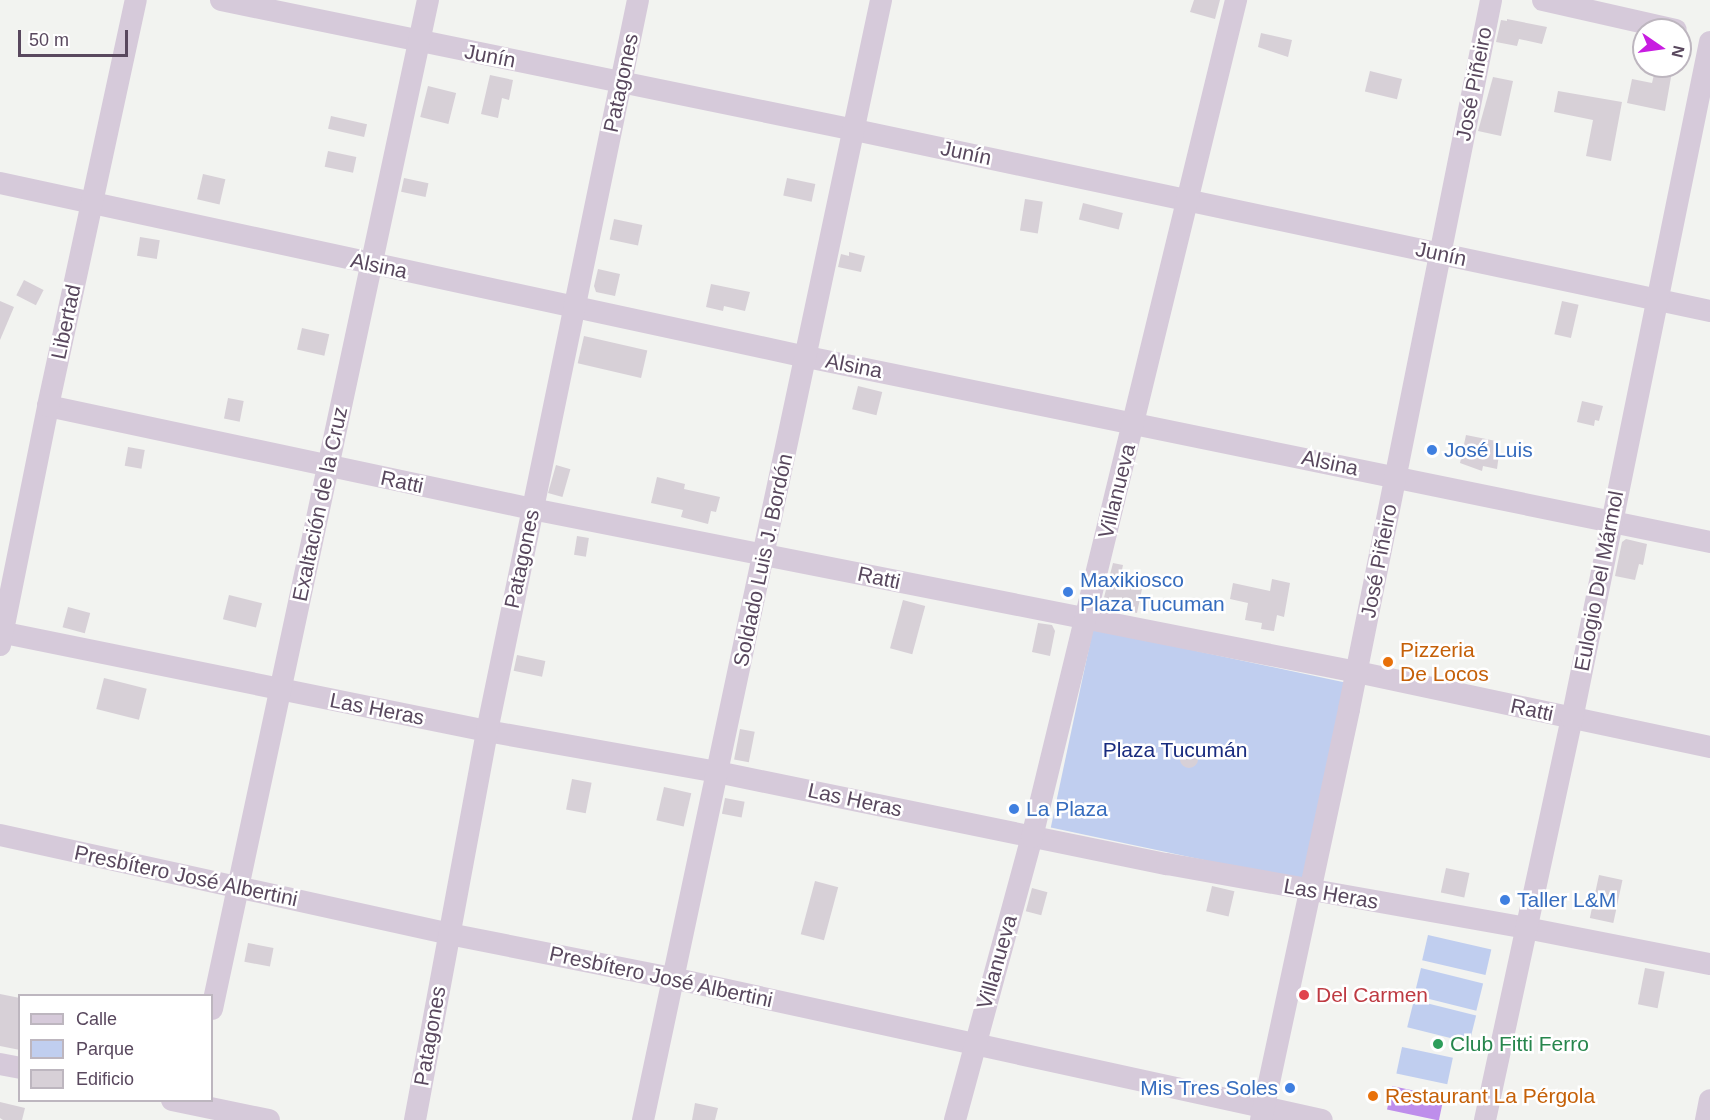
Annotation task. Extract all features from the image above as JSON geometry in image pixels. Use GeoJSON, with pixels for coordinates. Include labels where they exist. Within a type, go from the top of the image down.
{"type":"FeatureCollection","features":[{"type":"Feature","properties":{"kind":"street","name":"Libertad"},"geometry":{"type":"LineString","coordinates":[[1,637],[48,406],[136,0]]}},
{"type":"Feature","properties":{"kind":"street","name":"Junín"},"geometry":{"type":"LineString","coordinates":[[221,0],[855,130],[1710,311]]}},
{"type":"Feature","properties":{"kind":"street","name":"Exaltación de la Cruz"},"geometry":{"type":"LineString","coordinates":[[213,1004],[236,886],[373,265],[428,0]]}},
{"type":"Feature","properties":{"kind":"street","name":"Patagones"},"geometry":{"type":"LineString","coordinates":[[415,1120],[487,731],[638,0]]}},
{"type":"Feature","properties":{"kind":"street","name":"Soldado Luis J. Bordón"},"geometry":{"type":"LineString","coordinates":[[644,1120],[672,978],[807,357],[881,0]]}},
{"type":"Feature","properties":{"kind":"street","name":"Villanueva"},"geometry":{"type":"LineString","coordinates":[[955,1120],[1032,837],[1236,0]]}},
{"type":"Feature","properties":{"kind":"street","name":"José Piñeiro"},"geometry":{"type":"LineString","coordinates":[[1262,1114],[1356,672],[1491,0]]}},
{"type":"Feature","properties":{"kind":"street"},"geometry":{"type":"LineString","coordinates":[[1543,0],[1632,20]]}},
{"type":"Feature","properties":{"kind":"street"},"geometry":{"type":"LineString","coordinates":[[1692,34],[1710,40]]}},
{"type":"Feature","properties":{"kind":"street","name":"Eulogio Del Mármol"},"geometry":{"type":"LineString","coordinates":[[1485,1120],[1572,719],[1610,522],[1710,40]]}},
{"type":"Feature","properties":{"kind":"street","name":"Alsina"},"geometry":{"type":"LineString","coordinates":[[0,183],[807,357],[1710,543]]}},
{"type":"Feature","properties":{"kind":"street","name":"Ratti"},"geometry":{"type":"LineString","coordinates":[[48,406],[532,509],[1356,672],[1710,747]]}},
{"type":"Feature","properties":{"kind":"street","name":"Las Heras"},"geometry":{"type":"LineString","coordinates":[[1,637],[487,731],[717,772],[1032,837],[1710,964]]}},
{"type":"Feature","properties":{"kind":"street","name":"Presbítero José Albertini"},"geometry":{"type":"LineString","coordinates":[[0,835],[449,934],[672,978],[974,1044],[1262,1114],[1322,1120]]}},
{"type":"Feature","properties":{"kind":"street"},"geometry":{"type":"LineString","coordinates":[[0,1064],[18,1068]]}},
{"type":"Feature","properties":{"kind":"street"},"geometry":{"type":"LineString","coordinates":[[1706,1120],[1710,1100]]}},
{"type":"Feature","properties":{"kind":"street"},"geometry":{"type":"LineString","coordinates":[[186,1106],[269,1120]]}},
{"type":"Feature","properties":{"kind":"green space","name":"Plaza Tucumán"},"geometry":{"type":"Polygon","coordinates":[[[1093,629],[1346,683],[1304,881],[1051,828],[1093,629]]]}},
{"type":"Feature","properties":{"kind":"green space"},"geometry":{"type":"Polygon","coordinates":[[[1428,935],[1491,950],[1485,975],[1422,960],[1428,935]]]}},
{"type":"Feature","properties":{"kind":"green space"},"geometry":{"type":"Polygon","coordinates":[[[1421,968],[1483,983],[1476,1011],[1414,995],[1421,968]]]}},
{"type":"Feature","properties":{"kind":"green space"},"geometry":{"type":"Polygon","coordinates":[[[1414,1000],[1476,1015],[1469,1043],[1407,1027],[1414,1000]]]}},
{"type":"Feature","properties":{"kind":"green space"},"geometry":{"type":"Polygon","coordinates":[[[1402,1047],[1453,1058],[1447,1084],[1396,1073],[1402,1047]]]}},
{"type":"Feature","properties":{"kind":"shaded area"},"geometry":{"type":"Polygon","coordinates":[[[1392,1086],[1444,1097],[1439,1120],[1387,1109],[1392,1086]]]}},
{"type":"Feature","properties":{"kind":"building"},"geometry":{"type":"Polygon","coordinates":[[[1194,0],[1220,0],[1215,19],[1190,12],[1194,0]]]}},
{"type":"Feature","properties":{"kind":"building"},"geometry":{"type":"Polygon","coordinates":[[[1507,19],[1547,27],[1542,44],[1519,39],[1517,46],[1496,42],[1501,20],[1507,21],[1507,19]]]}},
{"type":"Feature","properties":{"kind":"building"},"geometry":{"type":"Polygon","coordinates":[[[1261,33],[1292,40],[1288,57],[1258,47],[1261,33]]]}},
{"type":"Feature","properties":{"kind":"building"},"geometry":{"type":"Polygon","coordinates":[[[1370,71],[1402,79],[1397,99],[1365,91],[1370,71]]]}},
{"type":"Feature","properties":{"kind":"building"},"geometry":{"type":"Polygon","coordinates":[[[490,75],[513,80],[509,100],[502,98],[498,118],[481,114],[490,75]]]}},
{"type":"Feature","properties":{"kind":"building"},"geometry":{"type":"Polygon","coordinates":[[[1493,77],[1513,81],[1501,136],[1478,131],[1493,77]]]}},
{"type":"Feature","properties":{"kind":"building"},"geometry":{"type":"Polygon","coordinates":[[[1653,78],[1671,78],[1665,111],[1627,103],[1632,79],[1652,83],[1653,78]]]}},
{"type":"Feature","properties":{"kind":"building"},"geometry":{"type":"Polygon","coordinates":[[[428,86],[456,93],[448,124],[420,117],[428,86]]]}},
{"type":"Feature","properties":{"kind":"building"},"geometry":{"type":"Polygon","coordinates":[[[1558,91],[1622,102],[1611,161],[1586,156],[1593,120],[1554,112],[1558,91]]]}},
{"type":"Feature","properties":{"kind":"building"},"geometry":{"type":"Polygon","coordinates":[[[331,116],[367,124],[364,137],[328,129],[331,116]]]}},
{"type":"Feature","properties":{"kind":"building"},"geometry":{"type":"Polygon","coordinates":[[[328,151],[356,157],[353,173],[325,167],[328,151]]]}},
{"type":"Feature","properties":{"kind":"building"},"geometry":{"type":"Polygon","coordinates":[[[203,174],[225,179],[220,205],[197,199],[203,174]]]}},
{"type":"Feature","properties":{"kind":"building"},"geometry":{"type":"Polygon","coordinates":[[[404,178],[428,183],[426,197],[401,192],[404,178]]]}},
{"type":"Feature","properties":{"kind":"building"},"geometry":{"type":"Polygon","coordinates":[[[787,178],[815,184],[812,202],[783,196],[787,178]]]}},
{"type":"Feature","properties":{"kind":"building"},"geometry":{"type":"Polygon","coordinates":[[[1025,199],[1043,202],[1038,233],[1020,231],[1025,199]]]}},
{"type":"Feature","properties":{"kind":"building"},"geometry":{"type":"Polygon","coordinates":[[[1083,203],[1123,213],[1119,229],[1079,219],[1083,203]]]}},
{"type":"Feature","properties":{"kind":"building"},"geometry":{"type":"Polygon","coordinates":[[[614,219],[642,225],[638,246],[610,240],[614,219]]]}},
{"type":"Feature","properties":{"kind":"building"},"geometry":{"type":"Polygon","coordinates":[[[140,237],[160,240],[157,259],[137,256],[140,237]]]}},
{"type":"Feature","properties":{"kind":"building"},"geometry":{"type":"Polygon","coordinates":[[[849,252],[865,256],[861,272],[838,267],[841,254],[849,256],[849,252]]]}},
{"type":"Feature","properties":{"kind":"building"},"geometry":{"type":"Polygon","coordinates":[[[598,269],[620,274],[615,296],[596,292],[594,286],[598,269]]]}},
{"type":"Feature","properties":{"kind":"building"},"geometry":{"type":"Polygon","coordinates":[[[24,280],[44,290],[36,305],[16,295],[24,280]]]}},
{"type":"Feature","properties":{"kind":"building"},"geometry":{"type":"Polygon","coordinates":[[[711,284],[750,292],[745,311],[724,306],[723,311],[706,307],[711,284]]]}},
{"type":"Feature","properties":{"kind":"building"},"geometry":{"type":"Polygon","coordinates":[[[0,301],[14,307],[0,340],[0,301]]]}},
{"type":"Feature","properties":{"kind":"building"},"geometry":{"type":"Polygon","coordinates":[[[1562,301],[1579,305],[1571,338],[1554,334],[1562,301]]]}},
{"type":"Feature","properties":{"kind":"building"},"geometry":{"type":"Polygon","coordinates":[[[302,328],[329,334],[324,356],[297,349],[302,328]]]}},
{"type":"Feature","properties":{"kind":"building"},"geometry":{"type":"Polygon","coordinates":[[[584,336],[647,351],[641,378],[578,363],[584,336]]]}},
{"type":"Feature","properties":{"kind":"building"},"geometry":{"type":"Polygon","coordinates":[[[858,386],[882,392],[876,415],[852,409],[858,386]]]}},
{"type":"Feature","properties":{"kind":"building"},"geometry":{"type":"Polygon","coordinates":[[[228,398],[244,401],[240,422],[224,419],[228,398]]]}},
{"type":"Feature","properties":{"kind":"building"},"geometry":{"type":"Polygon","coordinates":[[[1582,401],[1603,406],[1599,421],[1595,420],[1594,426],[1577,422],[1582,401]]]}},
{"type":"Feature","properties":{"kind":"building"},"geometry":{"type":"Polygon","coordinates":[[[1466,435],[1496,441],[1494,453],[1499,454],[1497,469],[1483,466],[1482,471],[1460,463],[1466,435]]]}},
{"type":"Feature","properties":{"kind":"building"},"geometry":{"type":"Polygon","coordinates":[[[128,447],[145,450],[141,469],[125,466],[128,447]]]}},
{"type":"Feature","properties":{"kind":"building"},"geometry":{"type":"Polygon","coordinates":[[[556,465],[570,469],[562,497],[548,493],[556,465]]]}},
{"type":"Feature","properties":{"kind":"building"},"geometry":{"type":"Polygon","coordinates":[[[657,477],[685,484],[684,489],[720,497],[716,512],[711,511],[708,524],[681,517],[683,510],[651,503],[657,477]]]}},
{"type":"Feature","properties":{"kind":"building"},"geometry":{"type":"Polygon","coordinates":[[[577,536],[589,538],[586,557],[574,555],[577,536]]]}},
{"type":"Feature","properties":{"kind":"building"},"geometry":{"type":"Polygon","coordinates":[[[1626,539],[1647,544],[1643,565],[1639,564],[1635,580],[1615,576],[1622,542],[1626,539]]]}},
{"type":"Feature","properties":{"kind":"building"},"geometry":{"type":"Polygon","coordinates":[[[1113,563],[1123,565],[1119,584],[1142,589],[1137,613],[1102,605],[1113,563]]]}},
{"type":"Feature","properties":{"kind":"building"},"geometry":{"type":"Polygon","coordinates":[[[1272,579],[1290,583],[1284,617],[1277,615],[1274,631],[1261,629],[1262,623],[1245,620],[1248,603],[1230,599],[1233,583],[1270,591],[1272,579]]]}},
{"type":"Feature","properties":{"kind":"building"},"geometry":{"type":"Polygon","coordinates":[[[229,595],[262,603],[256,627],[223,619],[229,595]]]}},
{"type":"Feature","properties":{"kind":"building"},"geometry":{"type":"Polygon","coordinates":[[[903,600],[925,606],[912,654],[890,648],[903,600]]]}},
{"type":"Feature","properties":{"kind":"building"},"geometry":{"type":"Polygon","coordinates":[[[68,607],[90,613],[85,633],[63,627],[68,607]]]}},
{"type":"Feature","properties":{"kind":"building"},"geometry":{"type":"Polygon","coordinates":[[[1038,623],[1052,625],[1055,631],[1050,656],[1032,652],[1038,623]]]}},
{"type":"Feature","properties":{"kind":"building"},"geometry":{"type":"Polygon","coordinates":[[[517,655],[545,661],[542,677],[514,671],[517,655]]]}},
{"type":"Feature","properties":{"kind":"building"},"geometry":{"type":"Polygon","coordinates":[[[104,678],[147,689],[139,720],[96,709],[104,678]]]}},
{"type":"Feature","properties":{"kind":"building"},"geometry":{"type":"Polygon","coordinates":[[[740,729],[755,732],[749,762],[734,759],[740,729]]]}},
{"type":"Feature","properties":{"kind":"building"},"geometry":{"type":"Polygon","coordinates":[[[1185,750],[1193,750],[1198,755],[1196,766],[1185,768],[1180,763],[1180,755],[1185,750]]]}},
{"type":"Feature","properties":{"kind":"building"},"geometry":{"type":"Polygon","coordinates":[[[572,779],[592,783],[586,813],[566,809],[572,779]]]}},
{"type":"Feature","properties":{"kind":"building"},"geometry":{"type":"Polygon","coordinates":[[[664,787],[691,793],[684,826],[656,820],[664,787]]]}},
{"type":"Feature","properties":{"kind":"building"},"geometry":{"type":"Polygon","coordinates":[[[725,798],[745,802],[742,818],[722,814],[725,798]]]}},
{"type":"Feature","properties":{"kind":"building"},"geometry":{"type":"Polygon","coordinates":[[[1446,868],[1469,873],[1464,897],[1441,892],[1446,868]]]}},
{"type":"Feature","properties":{"kind":"building"},"geometry":{"type":"Polygon","coordinates":[[[1599,875],[1622,880],[1613,923],[1590,918],[1599,875]]]}},
{"type":"Feature","properties":{"kind":"building"},"geometry":{"type":"Polygon","coordinates":[[[815,881],[838,887],[824,940],[801,934],[815,881]]]}},
{"type":"Feature","properties":{"kind":"building"},"geometry":{"type":"Polygon","coordinates":[[[1212,886],[1234,891],[1229,917],[1206,911],[1212,886]]]}},
{"type":"Feature","properties":{"kind":"building"},"geometry":{"type":"Polygon","coordinates":[[[1032,888],[1047,892],[1041,915],[1026,911],[1032,888]]]}},
{"type":"Feature","properties":{"kind":"building"},"geometry":{"type":"Polygon","coordinates":[[[248,943],[274,948],[270,967],[244,962],[248,943]]]}},
{"type":"Feature","properties":{"kind":"building"},"geometry":{"type":"Polygon","coordinates":[[[1645,968],[1665,972],[1658,1008],[1638,1004],[1645,968]]]}},
{"type":"Feature","properties":{"kind":"building"},"geometry":{"type":"Polygon","coordinates":[[[0,994],[18,998],[18,1050],[0,1046],[0,994]]]}},
{"type":"Feature","properties":{"kind":"building"},"geometry":{"type":"Polygon","coordinates":[[[0,1102],[25,1108],[22,1120],[0,1118],[0,1102]]]}},
{"type":"Feature","properties":{"kind":"building"},"geometry":{"type":"Polygon","coordinates":[[[695,1103],[718,1108],[715,1120],[692,1120],[695,1103]]]}},
{"type":"Feature","properties":{"kind":"place","name":"José Luis"},"geometry":{"type":"Point","coordinates":[1432,450]}},
{"type":"Feature","properties":{"kind":"place","name":"Maxikiosco Plaza Tucuman"},"geometry":{"type":"Point","coordinates":[1068,592]}},
{"type":"Feature","properties":{"kind":"place","name":"Pizzeria De Locos"},"geometry":{"type":"Point","coordinates":[1388,662]}},
{"type":"Feature","properties":{"kind":"place","name":"La Plaza"},"geometry":{"type":"Point","coordinates":[1014,809]}},
{"type":"Feature","properties":{"kind":"place","name":"Taller L&M"},"geometry":{"type":"Point","coordinates":[1505,900]}},
{"type":"Feature","properties":{"kind":"place","name":"Del Carmen"},"geometry":{"type":"Point","coordinates":[1304,995]}},
{"type":"Feature","properties":{"kind":"place","name":"Club Fitti Ferro"},"geometry":{"type":"Point","coordinates":[1438,1044]}},
{"type":"Feature","properties":{"kind":"place","name":"Mis Tres Soles"},"geometry":{"type":"Point","coordinates":[1290,1088]}},
{"type":"Feature","properties":{"kind":"place","name":"Restaurant La Pérgola"},"geometry":{"type":"Point","coordinates":[1373,1096]}}]}
